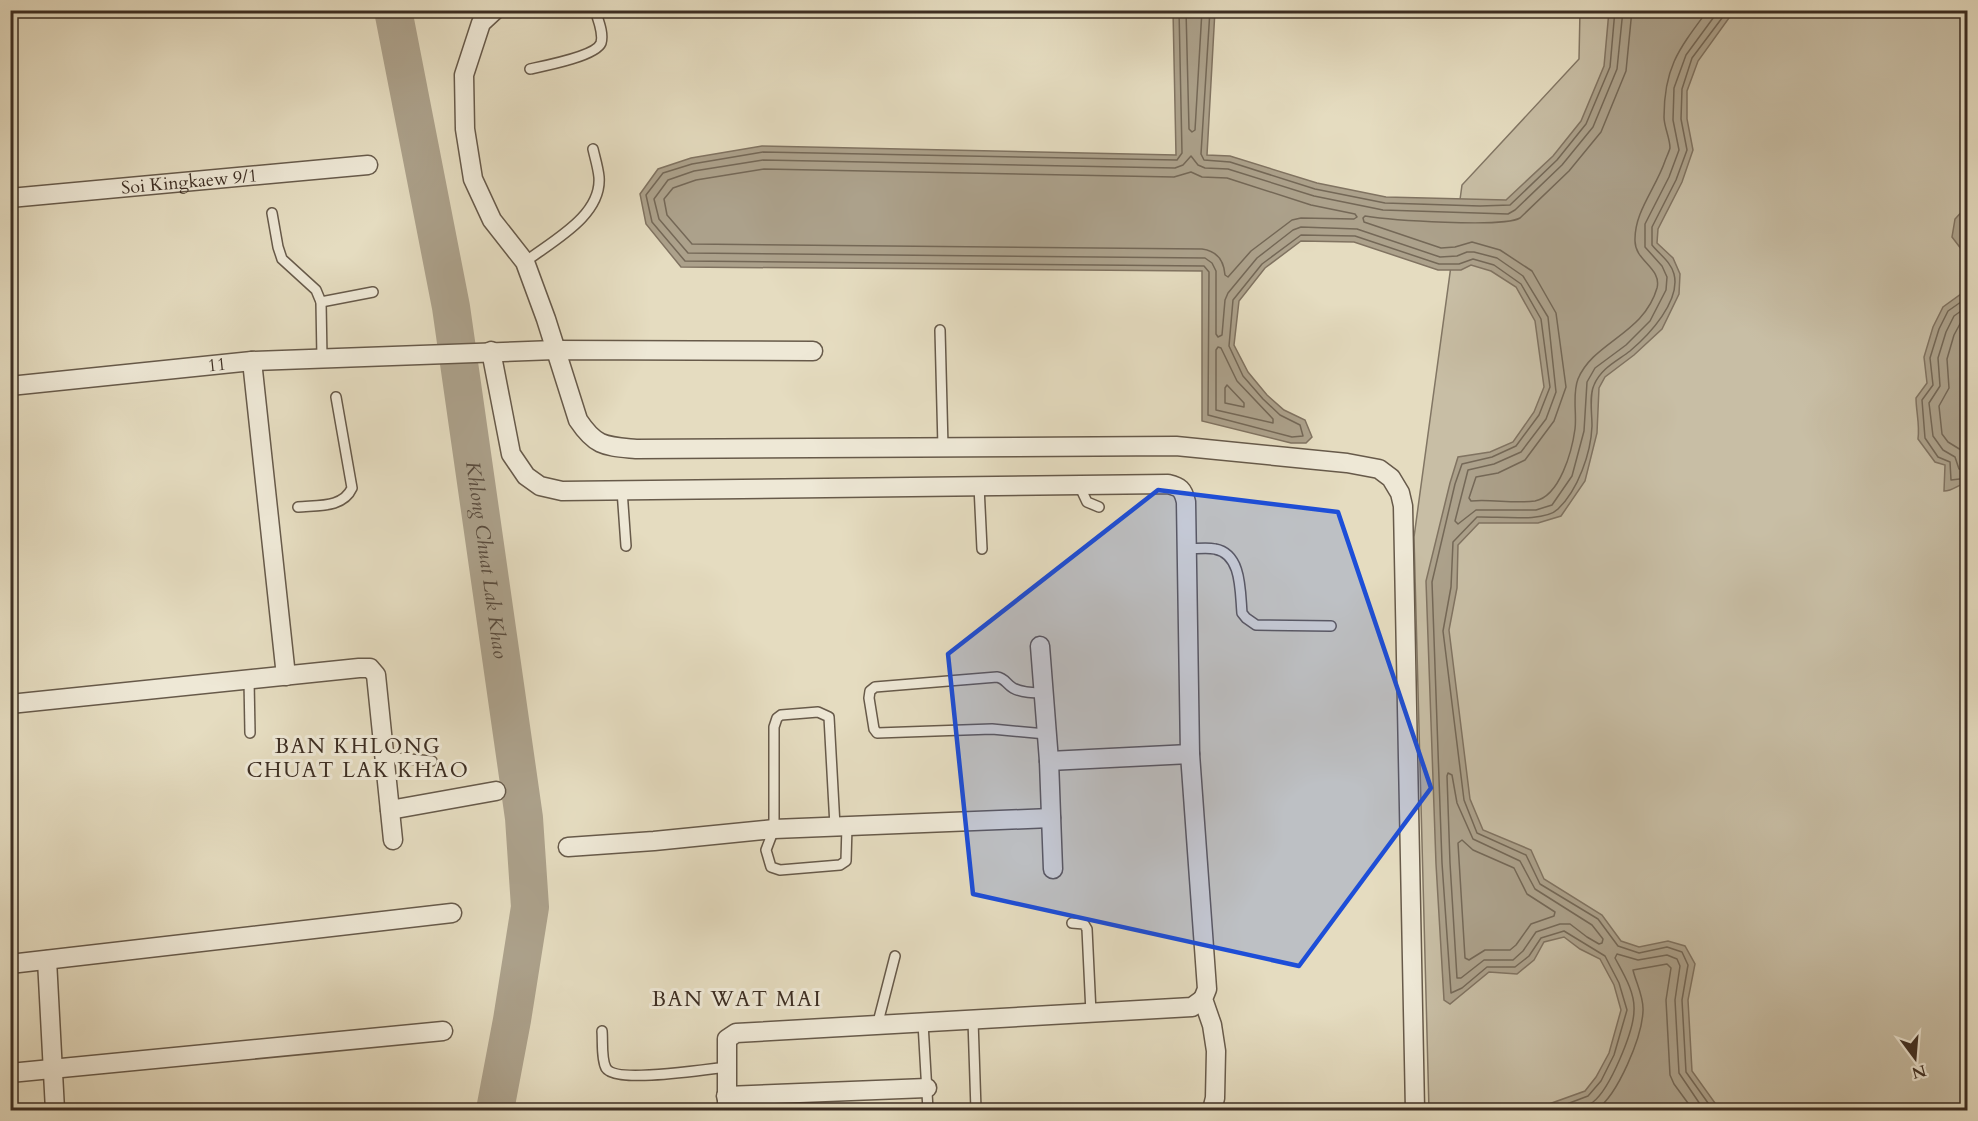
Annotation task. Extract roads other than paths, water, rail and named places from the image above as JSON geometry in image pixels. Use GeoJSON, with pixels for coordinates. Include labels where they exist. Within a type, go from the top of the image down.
{"type":"FeatureCollection","features":[{"type":"Feature","properties":{"kind":"street"},"geometry":{"type":"LineString","coordinates":[[495,10],[481,23],[464,75],[465,129],[473,179],[492,220],[525,262],[578,420],[588,434],[604,446],[636,449],[1176,446],[1347,463],[1378,469],[1391,478],[1400,493],[1403,506],[1415,1110]]}},
{"type":"Feature","properties":{"kind":"street","name":"Soi Kingkaew 9/1"},"geometry":{"type":"LineString","coordinates":[[10,198],[368,165]]}},
{"type":"Feature","properties":{"kind":"street"},"geometry":{"type":"LineString","coordinates":[[491,351],[511,454],[526,476],[540,486],[562,490],[622,490],[1168,484],[1179,486],[1184,491],[1190,754],[1206,989],[1203,999],[1212,1025],[1216,1051],[1215,1098],[1212,1110]]}},
{"type":"Feature","properties":{"kind":"street","name":"11"},"geometry":{"type":"LineString","coordinates":[[10,386],[252,361],[491,351],[813,351]]}},
{"type":"Feature","properties":{"kind":"street"},"geometry":{"type":"LineString","coordinates":[[252,361],[286,676]]}},
{"type":"Feature","properties":{"kind":"street"},"geometry":{"type":"LineString","coordinates":[[1040,646],[1049,761],[1053,869]]}},
{"type":"Feature","properties":{"kind":"street"},"geometry":{"type":"LineString","coordinates":[[10,704],[370,668],[376,675],[393,840]]}},
{"type":"Feature","properties":{"kind":"street"},"geometry":{"type":"LineString","coordinates":[[1049,761],[1190,754]]}},
{"type":"Feature","properties":{"kind":"street"},"geometry":{"type":"LineString","coordinates":[[390,810],[496,791]]}},
{"type":"Feature","properties":{"kind":"street"},"geometry":{"type":"LineString","coordinates":[[568,847],[654,842],[774,829],[1051,818]]}},
{"type":"Feature","properties":{"kind":"street"},"geometry":{"type":"LineString","coordinates":[[10,964],[452,913]]}},
{"type":"Feature","properties":{"kind":"street"},"geometry":{"type":"LineString","coordinates":[[47,960],[55,1110]]}},
{"type":"Feature","properties":{"kind":"street"},"geometry":{"type":"LineString","coordinates":[[927,1088],[727,1103],[727,1039],[736,1033],[1192,1007],[1203,999]]}},
{"type":"Feature","properties":{"kind":"street"},"geometry":{"type":"LineString","coordinates":[[10,1073],[443,1031]]}},
{"type":"Feature","properties":{"kind":"lane"},"geometry":{"type":"LineString","coordinates":[[530,69],[584,55],[598,48],[602,42],[601,29],[595,10]]}},
{"type":"Feature","properties":{"kind":"lane"},"geometry":{"type":"LineString","coordinates":[[525,262],[585,216],[595,201],[599,177],[593,149]]}},
{"type":"Feature","properties":{"kind":"lane"},"geometry":{"type":"LineString","coordinates":[[273,213],[282,259],[316,290],[321,302],[322,358]]}},
{"type":"Feature","properties":{"kind":"lane"},"geometry":{"type":"LineString","coordinates":[[321,302],[373,292]]}},
{"type":"Feature","properties":{"kind":"lane"},"geometry":{"type":"LineString","coordinates":[[940,330],[943,447]]}},
{"type":"Feature","properties":{"kind":"lane"},"geometry":{"type":"LineString","coordinates":[[298,507],[339,502],[348,496],[352,488],[336,397]]}},
{"type":"Feature","properties":{"kind":"lane"},"geometry":{"type":"LineString","coordinates":[[1079,485],[1087,502],[1099,507]]}},
{"type":"Feature","properties":{"kind":"lane"},"geometry":{"type":"LineString","coordinates":[[979,486],[982,549]]}},
{"type":"Feature","properties":{"kind":"lane"},"geometry":{"type":"LineString","coordinates":[[622,490],[626,546]]}},
{"type":"Feature","properties":{"kind":"lane"},"geometry":{"type":"LineString","coordinates":[[1187,549],[1216,549],[1230,555],[1237,567],[1242,613],[1257,625],[1331,626]]}},
{"type":"Feature","properties":{"kind":"lane"},"geometry":{"type":"LineString","coordinates":[[1044,693],[1014,689],[1003,678],[997,676],[875,687],[870,691],[869,699],[874,729],[881,734],[992,729],[1046,734]]}},
{"type":"Feature","properties":{"kind":"lane"},"geometry":{"type":"LineString","coordinates":[[249,680],[250,733]]}},
{"type":"Feature","properties":{"kind":"lane"},"geometry":{"type":"LineString","coordinates":[[818,712],[829,717],[841,826],[846,861],[840,866],[780,870],[771,867],[766,850],[774,829],[774,727],[777,718],[781,715],[818,712]]}},
{"type":"Feature","properties":{"kind":"lane"},"geometry":{"type":"LineString","coordinates":[[385,757],[432,761]]}},
{"type":"Feature","properties":{"kind":"lane"},"geometry":{"type":"LineString","coordinates":[[1072,923],[1084,924],[1088,929],[1091,1013]]}},
{"type":"Feature","properties":{"kind":"lane"},"geometry":{"type":"LineString","coordinates":[[877,1026],[895,956]]}},
{"type":"Feature","properties":{"kind":"lane"},"geometry":{"type":"LineString","coordinates":[[973,1020],[976,1110]]}},
{"type":"Feature","properties":{"kind":"lane"},"geometry":{"type":"LineString","coordinates":[[923,1023],[928,1110]]}},
{"type":"Feature","properties":{"kind":"lane"},"geometry":{"type":"LineString","coordinates":[[602,1031],[605,1068],[611,1073],[629,1076],[727,1067]]}},
{"type":"Feature","properties":{"kind":"water"},"geometry":{"type":"Polygon","coordinates":[[[1215,10],[1207,155],[1230,156],[1317,183],[1386,197],[1506,200],[1553,156],[1581,121],[1604,66],[1609,11],[1734,11],[1698,61],[1687,91],[1687,119],[1693,150],[1682,182],[1658,229],[1657,243],[1673,258],[1680,274],[1679,294],[1662,329],[1634,355],[1605,377],[1599,388],[1597,433],[1585,481],[1561,516],[1538,523],[1479,523],[1458,545],[1457,588],[1449,630],[1470,799],[1483,830],[1531,850],[1544,879],[1602,915],[1621,941],[1639,947],[1668,941],[1685,946],[1695,964],[1688,1000],[1692,1071],[1720,1110],[1542,1110],[1549,1104],[1585,1091],[1596,1077],[1609,1053],[1621,1010],[1614,985],[1600,959],[1580,949],[1564,937],[1544,942],[1534,960],[1517,974],[1489,972],[1450,1004],[1444,1000],[1436,864],[1426,581],[1458,457],[1490,452],[1513,442],[1534,412],[1544,387],[1535,321],[1516,287],[1491,271],[1471,265],[1461,270],[1438,270],[1354,242],[1301,241],[1265,268],[1239,301],[1234,345],[1248,372],[1267,395],[1284,410],[1305,420],[1312,437],[1306,443],[1291,443],[1202,421],[1202,271],[681,267],[646,224],[640,194],[658,169],[691,158],[762,146],[1176,155],[1173,11],[1215,10]]]}},
{"type":"Feature","properties":{"kind":"water"},"geometry":{"type":"Polygon","coordinates":[[[1967,206],[1967,262],[1965,254],[1952,237],[1955,219],[1967,206]]]}},
{"type":"Feature","properties":{"kind":"water"},"geometry":{"type":"Polygon","coordinates":[[[1967,285],[1967,483],[1944,491],[1945,465],[1935,462],[1918,439],[1916,398],[1927,383],[1924,357],[1933,327],[1943,307],[1965,291],[1967,285]]]}},
{"type":"Feature","properties":{"kind":"waterway","name":"Khlong Chuat Lak Khao"},"geometry":{"type":"LineString","coordinates":[[393,10],[451,307],[524,818],[530,907],[495,1110]]}},
{"type":"Feature","properties":{"kind":"district","name":"BAN KHLONG CHUAT LAK KHAO"},"geometry":{"type":"Point","coordinates":[358,758]}},
{"type":"Feature","properties":{"kind":"district","name":"BAN WAT MAI"},"geometry":{"type":"Point","coordinates":[737,999]}}]}
